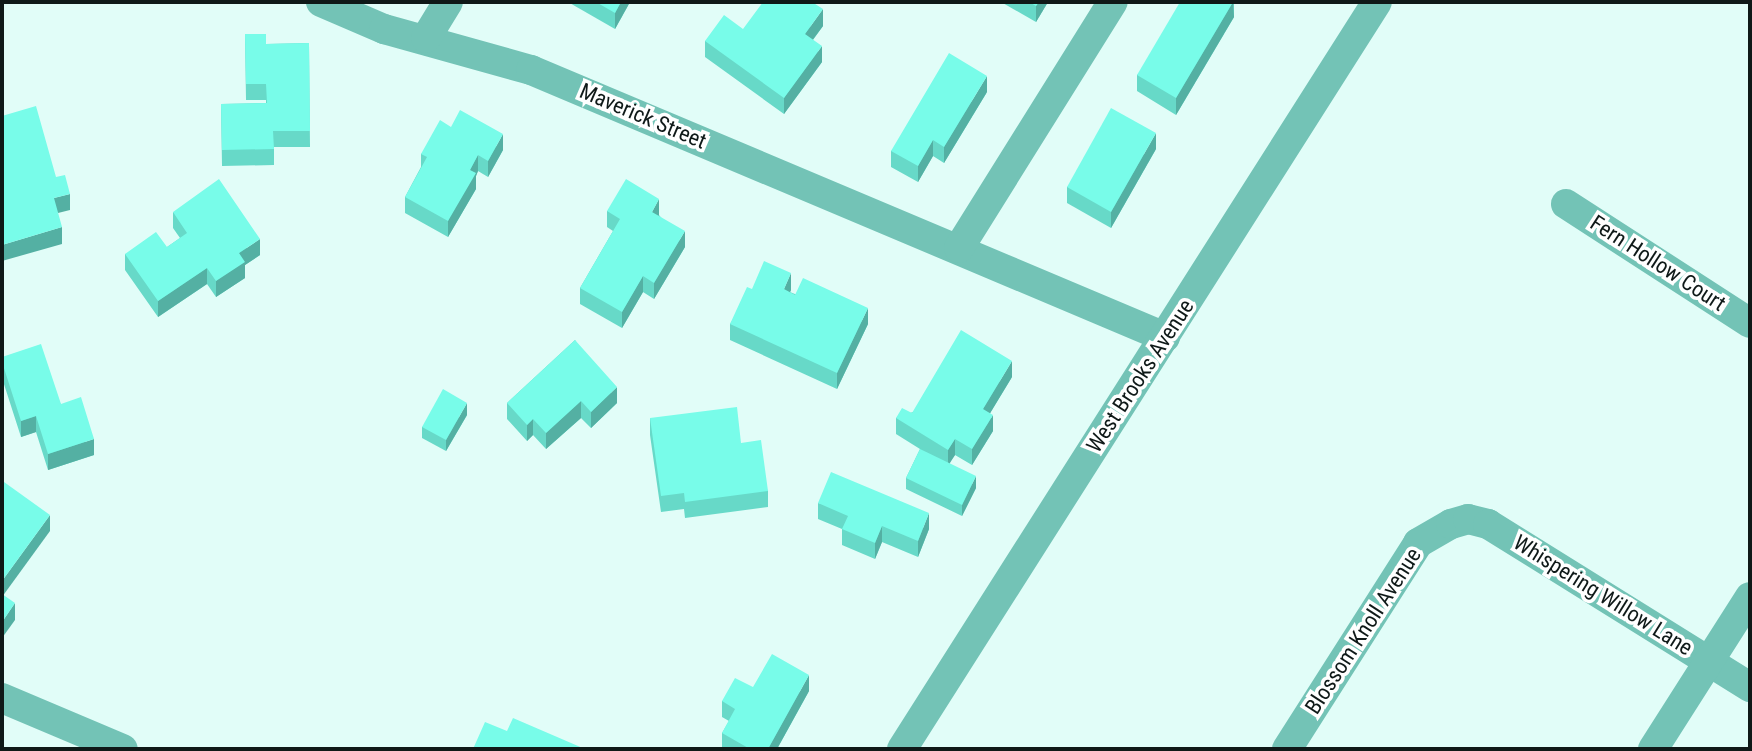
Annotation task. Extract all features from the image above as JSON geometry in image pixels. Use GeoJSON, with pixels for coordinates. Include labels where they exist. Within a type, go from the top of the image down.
{"type":"FeatureCollection","features":[{"type":"Feature","properties":{"kind":"street","name":"Maverick Street"},"geometry":{"type":"LineString","coordinates":[[321,2],[384,29],[426,38],[531,70],[1165,337]]}},
{"type":"Feature","properties":{"kind":"street"},"geometry":{"type":"LineString","coordinates":[[426,38],[448,2]]}},
{"type":"Feature","properties":{"kind":"street"},"geometry":{"type":"LineString","coordinates":[[959,248],[1113,2]]}},
{"type":"Feature","properties":{"kind":"street","name":"West Brooks Avenue"},"geometry":{"type":"LineString","coordinates":[[902,749],[1377,2]]}},
{"type":"Feature","properties":{"kind":"street","name":"Fern Hollow Court"},"geometry":{"type":"LineString","coordinates":[[1566,204],[1750,323]]}},
{"type":"Feature","properties":{"kind":"street","name":"Whispering Willow Lane"},"geometry":{"type":"LineString","coordinates":[[1451,524],[1468,519],[1488,524],[1750,687]]}},
{"type":"Feature","properties":{"kind":"street","name":"Blossom Knoll Avenue"},"geometry":{"type":"LineString","coordinates":[[1287,749],[1418,543],[1451,524]]}},
{"type":"Feature","properties":{"kind":"street"},"geometry":{"type":"LineString","coordinates":[[1653,749],[1750,597]]}},
{"type":"Feature","properties":{"kind":"street"},"geometry":{"type":"LineString","coordinates":[[2,698],[123,749]]}},
{"type":"Feature","properties":{"kind":"building"},"geometry":{"type":"Polygon","coordinates":[[[596,2],[621,2],[615,13],[596,2]]]}},
{"type":"Feature","properties":{"kind":"building"},"geometry":{"type":"Polygon","coordinates":[[[763,2],[812,2],[823,9],[805,34],[822,46],[784,98],[705,41],[724,15],[743,29],[763,2]]]}},
{"type":"Feature","properties":{"kind":"building"},"geometry":{"type":"Polygon","coordinates":[[[1180,2],[1233,2],[1176,98],[1137,75],[1180,2]]]}},
{"type":"Feature","properties":{"kind":"building"},"geometry":{"type":"Polygon","coordinates":[[[245,34],[266,34],[266,44],[309,43],[310,131],[273,131],[274,149],[222,150],[221,104],[267,103],[266,84],[246,84],[245,34]]]}},
{"type":"Feature","properties":{"kind":"building"},"geometry":{"type":"Polygon","coordinates":[[[949,53],[987,76],[944,147],[933,140],[918,166],[891,151],[949,53]]]}},
{"type":"Feature","properties":{"kind":"building"},"geometry":{"type":"Polygon","coordinates":[[[36,106],[56,177],[65,175],[70,194],[54,198],[62,227],[2,245],[2,116],[36,106]]]}},
{"type":"Feature","properties":{"kind":"building"},"geometry":{"type":"Polygon","coordinates":[[[1111,108],[1156,133],[1111,212],[1067,187],[1111,108]]]}},
{"type":"Feature","properties":{"kind":"building"},"geometry":{"type":"Polygon","coordinates":[[[460,110],[503,134],[488,161],[478,155],[470,170],[476,173],[448,221],[405,197],[427,157],[421,154],[440,120],[451,127],[460,110]]]}},
{"type":"Feature","properties":{"kind":"building"},"geometry":{"type":"Polygon","coordinates":[[[219,179],[260,239],[239,253],[245,262],[216,281],[207,268],[158,301],[125,254],[156,232],[167,247],[187,233],[173,212],[219,179]]]}},
{"type":"Feature","properties":{"kind":"building"},"geometry":{"type":"Polygon","coordinates":[[[626,179],[659,199],[652,212],[685,231],[654,283],[643,276],[622,312],[580,288],[620,219],[607,211],[626,179]]]}},
{"type":"Feature","properties":{"kind":"building"},"geometry":{"type":"Polygon","coordinates":[[[764,261],[791,273],[784,289],[795,295],[803,278],[868,308],[837,373],[730,324],[747,287],[752,289],[764,261]]]}},
{"type":"Feature","properties":{"kind":"building"},"geometry":{"type":"Polygon","coordinates":[[[961,330],[1012,361],[983,409],[993,415],[972,449],[955,439],[948,450],[896,418],[902,408],[912,413],[961,330]]]}},
{"type":"Feature","properties":{"kind":"building"},"geometry":{"type":"Polygon","coordinates":[[[575,340],[617,387],[591,412],[581,401],[546,433],[533,419],[527,425],[507,403],[575,340]]]}},
{"type":"Feature","properties":{"kind":"building"},"geometry":{"type":"Polygon","coordinates":[[[41,344],[61,404],[81,397],[94,439],[48,454],[36,416],[21,421],[2,362],[2,357],[41,344]]]}},
{"type":"Feature","properties":{"kind":"building"},"geometry":{"type":"Polygon","coordinates":[[[443,389],[467,403],[446,440],[422,427],[443,389]]]}},
{"type":"Feature","properties":{"kind":"building"},"geometry":{"type":"Polygon","coordinates":[[[737,407],[741,443],[761,440],[768,491],[685,502],[684,493],[661,496],[650,418],[737,407]]]}},
{"type":"Feature","properties":{"kind":"building"},"geometry":{"type":"Polygon","coordinates":[[[920,449],[976,476],[962,505],[906,478],[920,449]]]}},
{"type":"Feature","properties":{"kind":"building"},"geometry":{"type":"Polygon","coordinates":[[[831,472],[929,513],[918,541],[882,526],[875,543],[842,529],[848,516],[818,503],[831,472]]]}},
{"type":"Feature","properties":{"kind":"building"},"geometry":{"type":"Polygon","coordinates":[[[4,482],[50,515],[2,581],[2,484],[4,482]]]}},
{"type":"Feature","properties":{"kind":"building"},"geometry":{"type":"Polygon","coordinates":[[[2,594],[15,603],[2,622],[2,594]]]}},
{"type":"Feature","properties":{"kind":"building"},"geometry":{"type":"Polygon","coordinates":[[[772,654],[809,675],[768,749],[750,749],[722,733],[735,709],[722,701],[735,678],[753,687],[772,654]]]}},
{"type":"Feature","properties":{"kind":"building"},"geometry":{"type":"Polygon","coordinates":[[[513,718],[585,749],[473,749],[485,722],[507,731],[513,718]]]}}]}
